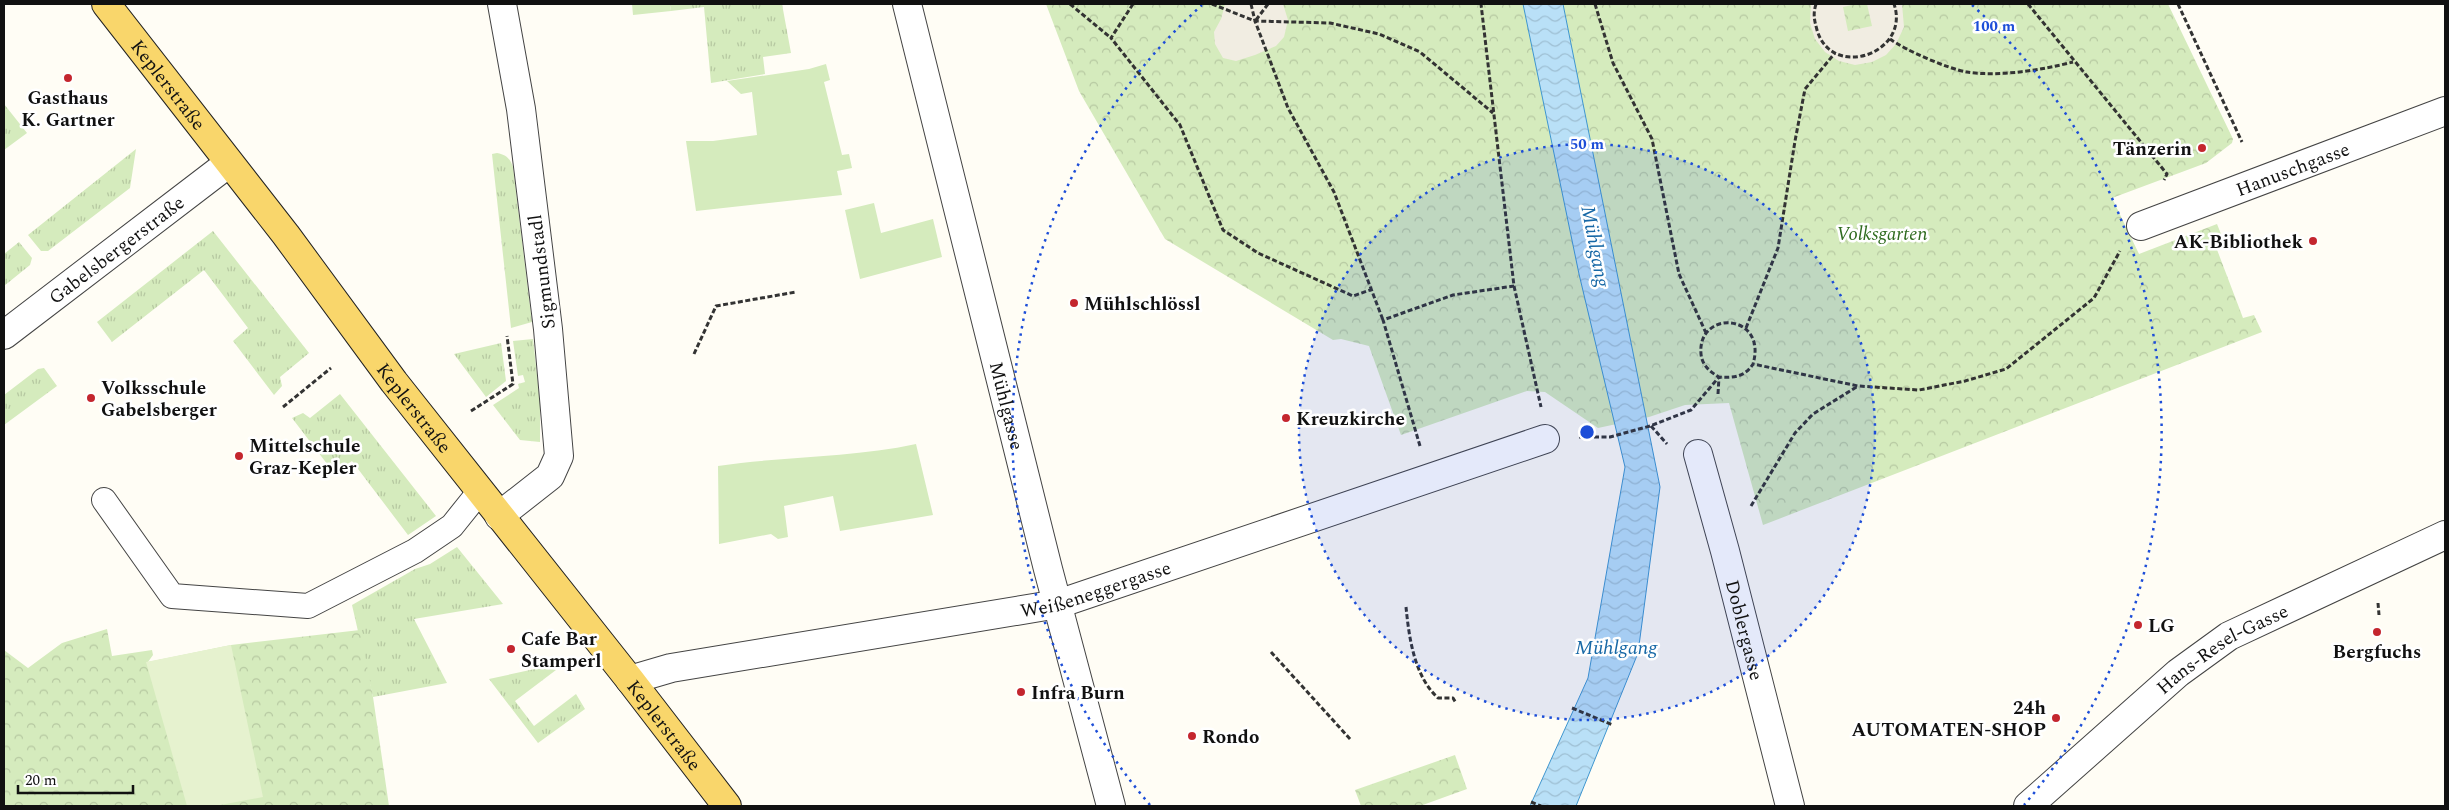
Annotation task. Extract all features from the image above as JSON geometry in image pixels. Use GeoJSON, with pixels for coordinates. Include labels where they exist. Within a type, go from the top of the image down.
{"type":"FeatureCollection","features":[{"type":"Feature","properties":{"kind":"main road","name":"Keplerstraße"},"geometry":{"type":"LineString","coordinates":[[106,4],[286,235],[394,382],[630,680],[727,806]]}},
{"type":"Feature","properties":{"kind":"street","name":"Sigmundstadl"},"geometry":{"type":"LineString","coordinates":[[499,516],[550,476],[560,456],[548,328],[521,109],[502,4]]}},
{"type":"Feature","properties":{"kind":"street","name":"Mühlgasse"},"geometry":{"type":"LineString","coordinates":[[906,4],[1111,806]]}},
{"type":"Feature","properties":{"kind":"street","name":"Hanuschgasse"},"geometry":{"type":"LineString","coordinates":[[2141,226],[2445,111]]}},
{"type":"Feature","properties":{"kind":"street","name":"Gabelsbergerstraße"},"geometry":{"type":"LineString","coordinates":[[4,335],[229,163]]}},
{"type":"Feature","properties":{"kind":"street","name":"Weißeneggergasse"},"geometry":{"type":"LineString","coordinates":[[630,680],[671,668],[1058,604],[1545,439]]}},
{"type":"Feature","properties":{"kind":"street","name":"Doblergasse"},"geometry":{"type":"LineString","coordinates":[[1698,454],[1725,551],[1790,806]]}},
{"type":"Feature","properties":{"kind":"street","name":"Hans-Resel-Gasse"},"geometry":{"type":"LineString","coordinates":[[2028,806],[2178,674],[2229,636],[2445,535]]}},
{"type":"Feature","properties":{"kind":"lane"},"geometry":{"type":"LineString","coordinates":[[104,500],[172,596],[308,606],[415,551],[452,526],[480,491]]}},
{"type":"Feature","properties":{"kind":"path"},"geometry":{"type":"LineString","coordinates":[[1070,4],[1111,38],[1180,125],[1223,230],[1258,253],[1353,296],[1370,290]]}},
{"type":"Feature","properties":{"kind":"path"},"geometry":{"type":"LineString","coordinates":[[1111,38],[1133,4]]}},
{"type":"Feature","properties":{"kind":"path"},"geometry":{"type":"LineString","coordinates":[[1212,4],[1255,21],[1330,23],[1379,34],[1420,52],[1493,113]]}},
{"type":"Feature","properties":{"kind":"path"},"geometry":{"type":"LineString","coordinates":[[1251,4],[1255,21],[1288,108],[1334,192],[1382,320],[1417,438],[1432,476]]}},
{"type":"Feature","properties":{"kind":"path"},"geometry":{"type":"LineString","coordinates":[[1255,21],[1268,4]]}},
{"type":"Feature","properties":{"kind":"path"},"geometry":{"type":"LineString","coordinates":[[1481,4],[1514,286],[1538,390],[1545,439]]}},
{"type":"Feature","properties":{"kind":"path"},"geometry":{"type":"LineString","coordinates":[[1595,4],[1613,64],[1652,140],[1679,274],[1706,332]]}},
{"type":"Feature","properties":{"kind":"path"},"geometry":{"type":"LineString","coordinates":[[1816,4],[1812,15],[1820,39],[1835,53],[1854,58],[1876,52],[1890,39],[1896,24],[1894,4]]}},
{"type":"Feature","properties":{"kind":"path"},"geometry":{"type":"LineString","coordinates":[[2028,4],[2073,62],[2167,174]]}},
{"type":"Feature","properties":{"kind":"path"},"geometry":{"type":"LineString","coordinates":[[2178,4],[2242,142]]}},
{"type":"Feature","properties":{"kind":"path"},"geometry":{"type":"LineString","coordinates":[[1890,39],[1914,52],[1966,72],[2040,70],[2073,62]]}},
{"type":"Feature","properties":{"kind":"path"},"geometry":{"type":"LineString","coordinates":[[1746,328],[1778,248],[1794,141],[1805,89],[1835,53]]}},
{"type":"Feature","properties":{"kind":"path"},"geometry":{"type":"LineString","coordinates":[[1753,364],[1858,386],[1919,390],[1965,381],[2006,369],[2094,298],[2122,248],[2141,226]]}},
{"type":"Feature","properties":{"kind":"path"},"geometry":{"type":"LineString","coordinates":[[1382,320],[1453,295],[1514,286]]}},
{"type":"Feature","properties":{"kind":"path"},"geometry":{"type":"LineString","coordinates":[[694,354],[716,306],[796,292]]}},
{"type":"Feature","properties":{"kind":"path"},"geometry":{"type":"LineString","coordinates":[[1726,322],[1736,323],[1746,328],[1756,346],[1753,364],[1748,371],[1732,378],[1720,377],[1711,372],[1701,358],[1700,348],[1706,332],[1714,326],[1726,322]]}},
{"type":"Feature","properties":{"kind":"path"},"geometry":{"type":"LineString","coordinates":[[471,411],[513,384],[508,336]]}},
{"type":"Feature","properties":{"kind":"path"},"geometry":{"type":"LineString","coordinates":[[283,407],[331,368]]}},
{"type":"Feature","properties":{"kind":"path"},"geometry":{"type":"LineString","coordinates":[[1718,394],[1720,377]]}},
{"type":"Feature","properties":{"kind":"path"},"geometry":{"type":"LineString","coordinates":[[1610,437],[1650,426],[1691,410],[1720,377]]}},
{"type":"Feature","properties":{"kind":"path"},"geometry":{"type":"LineString","coordinates":[[1751,506],[1795,433],[1814,414],[1858,386]]}},
{"type":"Feature","properties":{"kind":"path"},"geometry":{"type":"LineString","coordinates":[[1406,607],[1408,638],[1426,684],[1438,698],[1453,698],[1456,703]]}},
{"type":"Feature","properties":{"kind":"path"},"geometry":{"type":"LineString","coordinates":[[2379,610],[2379,615]]}},
{"type":"Feature","properties":{"kind":"path"},"geometry":{"type":"LineString","coordinates":[[1271,652],[1351,740]]}},
{"type":"Feature","properties":{"kind":"path"},"geometry":{"type":"LineString","coordinates":[[1572,708],[1613,725]]}},
{"type":"Feature","properties":{"kind":"path"},"geometry":{"type":"LineString","coordinates":[[1531,802],[1541,806]]}},
{"type":"Feature","properties":{"kind":"green space"},"geometry":{"type":"Polygon","coordinates":[[[632,4],[670,4],[671,11],[633,15],[632,4]]]}},
{"type":"Feature","properties":{"kind":"green space"},"geometry":{"type":"Polygon","coordinates":[[[670,4],[782,4],[791,53],[763,57],[765,74],[711,83],[704,7],[671,11],[670,4]]]}},
{"type":"Feature","properties":{"kind":"green space","name":"Volksgarten"},"geometry":{"type":"Polygon","coordinates":[[[1046,4],[2168,4],[2233,139],[2232,143],[2206,163],[2112,198],[2139,254],[2217,224],[2225,244],[2216,247],[2243,318],[2254,315],[2262,332],[1763,525],[1729,403],[1685,405],[1649,417],[1598,428],[1545,392],[1527,391],[1401,435],[1369,346],[1341,339],[1333,340],[1165,239],[1079,91],[1046,4]]]}},
{"type":"Feature","properties":{"kind":"green space"},"geometry":{"type":"Polygon","coordinates":[[[826,64],[830,80],[824,82],[842,155],[849,154],[852,168],[837,171],[842,195],[696,211],[686,141],[713,141],[757,135],[752,92],[741,94],[727,81],[809,69],[826,64]]]}},
{"type":"Feature","properties":{"kind":"green space"},"geometry":{"type":"Polygon","coordinates":[[[4,104],[27,133],[4,150],[4,104]]]}},
{"type":"Feature","properties":{"kind":"green space"},"geometry":{"type":"Polygon","coordinates":[[[136,149],[130,188],[48,251],[41,251],[28,235],[136,149]]]}},
{"type":"Feature","properties":{"kind":"green space"},"geometry":{"type":"Polygon","coordinates":[[[497,153],[508,158],[513,167],[532,322],[511,328],[492,154],[497,153]]]}},
{"type":"Feature","properties":{"kind":"green space"},"geometry":{"type":"Polygon","coordinates":[[[874,203],[881,233],[933,219],[942,257],[860,279],[845,210],[874,203]]]}},
{"type":"Feature","properties":{"kind":"green space"},"geometry":{"type":"Polygon","coordinates":[[[213,231],[309,353],[280,377],[282,386],[274,395],[233,341],[248,328],[204,270],[112,342],[97,322],[213,231]]]}},
{"type":"Feature","properties":{"kind":"green space"},"geometry":{"type":"Polygon","coordinates":[[[19,242],[32,258],[30,265],[4,286],[4,254],[19,242]]]}},
{"type":"Feature","properties":{"kind":"green space"},"geometry":{"type":"Polygon","coordinates":[[[533,339],[540,402],[540,442],[520,440],[493,405],[519,388],[518,384],[525,382],[523,375],[518,376],[513,341],[533,339]]]}},
{"type":"Feature","properties":{"kind":"green space"},"geometry":{"type":"Polygon","coordinates":[[[501,343],[506,381],[486,397],[454,354],[501,343]]]}},
{"type":"Feature","properties":{"kind":"green space"},"geometry":{"type":"Polygon","coordinates":[[[44,368],[57,386],[4,425],[4,395],[38,369],[44,368]]]}},
{"type":"Feature","properties":{"kind":"green space"},"geometry":{"type":"Polygon","coordinates":[[[340,394],[436,516],[408,535],[352,461],[334,473],[292,418],[303,413],[310,418],[340,394]]]}},
{"type":"Feature","properties":{"kind":"green space"},"geometry":{"type":"Polygon","coordinates":[[[916,444],[933,515],[840,531],[833,496],[784,506],[788,537],[778,539],[771,534],[719,544],[718,466],[867,452],[916,444]]]}},
{"type":"Feature","properties":{"kind":"green space"},"geometry":{"type":"Polygon","coordinates":[[[457,547],[503,604],[414,619],[447,683],[373,697],[352,605],[415,569],[430,564],[457,547]]]}},
{"type":"Feature","properties":{"kind":"green space"},"geometry":{"type":"Polygon","coordinates":[[[107,629],[112,656],[152,650],[153,655],[148,662],[231,645],[360,630],[373,697],[389,806],[4,806],[4,650],[28,668],[62,643],[107,629]]]}},
{"type":"Feature","properties":{"kind":"green space"},"geometry":{"type":"Polygon","coordinates":[[[231,645],[263,797],[215,806],[187,806],[146,662],[231,645]]]}},
{"type":"Feature","properties":{"kind":"green space"},"geometry":{"type":"Polygon","coordinates":[[[544,667],[556,670],[515,701],[534,726],[576,694],[585,709],[538,743],[489,679],[544,667]]]}},
{"type":"Feature","properties":{"kind":"green space"},"geometry":{"type":"Polygon","coordinates":[[[1455,755],[1467,789],[1420,806],[1361,806],[1355,790],[1455,755]]]}},
{"type":"Feature","properties":{"kind":"shaded area"},"geometry":{"type":"Polygon","coordinates":[[[1225,4],[1283,4],[1288,20],[1284,37],[1276,46],[1255,55],[1236,61],[1223,58],[1215,44],[1214,32],[1221,19],[1225,4]]]}},
{"type":"Feature","properties":{"kind":"shaded area"},"geometry":{"type":"Polygon","coordinates":[[[1811,4],[1856,4],[1843,7],[1848,31],[1872,26],[1867,4],[1902,4],[1904,27],[1896,44],[1886,55],[1872,62],[1855,65],[1839,61],[1825,52],[1815,39],[1810,23],[1811,4]]]}},
{"type":"Feature","properties":{"kind":"water","name":"Mühlgang"},"geometry":{"type":"Polygon","coordinates":[[[1523,4],[1563,4],[1660,487],[1638,653],[1576,806],[1530,806],[1588,678],[1625,467],[1579,274],[1523,4]]]}},
{"type":"Feature","properties":{"kind":"place","name":"Gasthaus K. Gartner"},"geometry":{"type":"Point","coordinates":[68,78]}},
{"type":"Feature","properties":{"kind":"place","name":"Tänzerin"},"geometry":{"type":"Point","coordinates":[2202,148]}},
{"type":"Feature","properties":{"kind":"place","name":"AK-Bibliothek"},"geometry":{"type":"Point","coordinates":[2313,241]}},
{"type":"Feature","properties":{"kind":"place","name":"Mühlschlössl"},"geometry":{"type":"Point","coordinates":[1074,303]}},
{"type":"Feature","properties":{"kind":"place","name":"Volksschule Gabelsberger"},"geometry":{"type":"Point","coordinates":[91,398]}},
{"type":"Feature","properties":{"kind":"place","name":"Kreuzkirche"},"geometry":{"type":"Point","coordinates":[1286,418]}},
{"type":"Feature","properties":{"kind":"place","name":"Mittelschule Graz-Kepler"},"geometry":{"type":"Point","coordinates":[239,456]}},
{"type":"Feature","properties":{"kind":"place","name":"LG"},"geometry":{"type":"Point","coordinates":[2138,625]}},
{"type":"Feature","properties":{"kind":"place","name":"Bergfuchs"},"geometry":{"type":"Point","coordinates":[2377,632]}},
{"type":"Feature","properties":{"kind":"place","name":"Cafe Bar Stamperl"},"geometry":{"type":"Point","coordinates":[511,649]}},
{"type":"Feature","properties":{"kind":"place","name":"Infra Burn"},"geometry":{"type":"Point","coordinates":[1021,692]}},
{"type":"Feature","properties":{"kind":"place","name":"24h AUTOMATEN-SHOP"},"geometry":{"type":"Point","coordinates":[2056,718]}},
{"type":"Feature","properties":{"kind":"place","name":"Rondo"},"geometry":{"type":"Point","coordinates":[1192,736]}}]}
